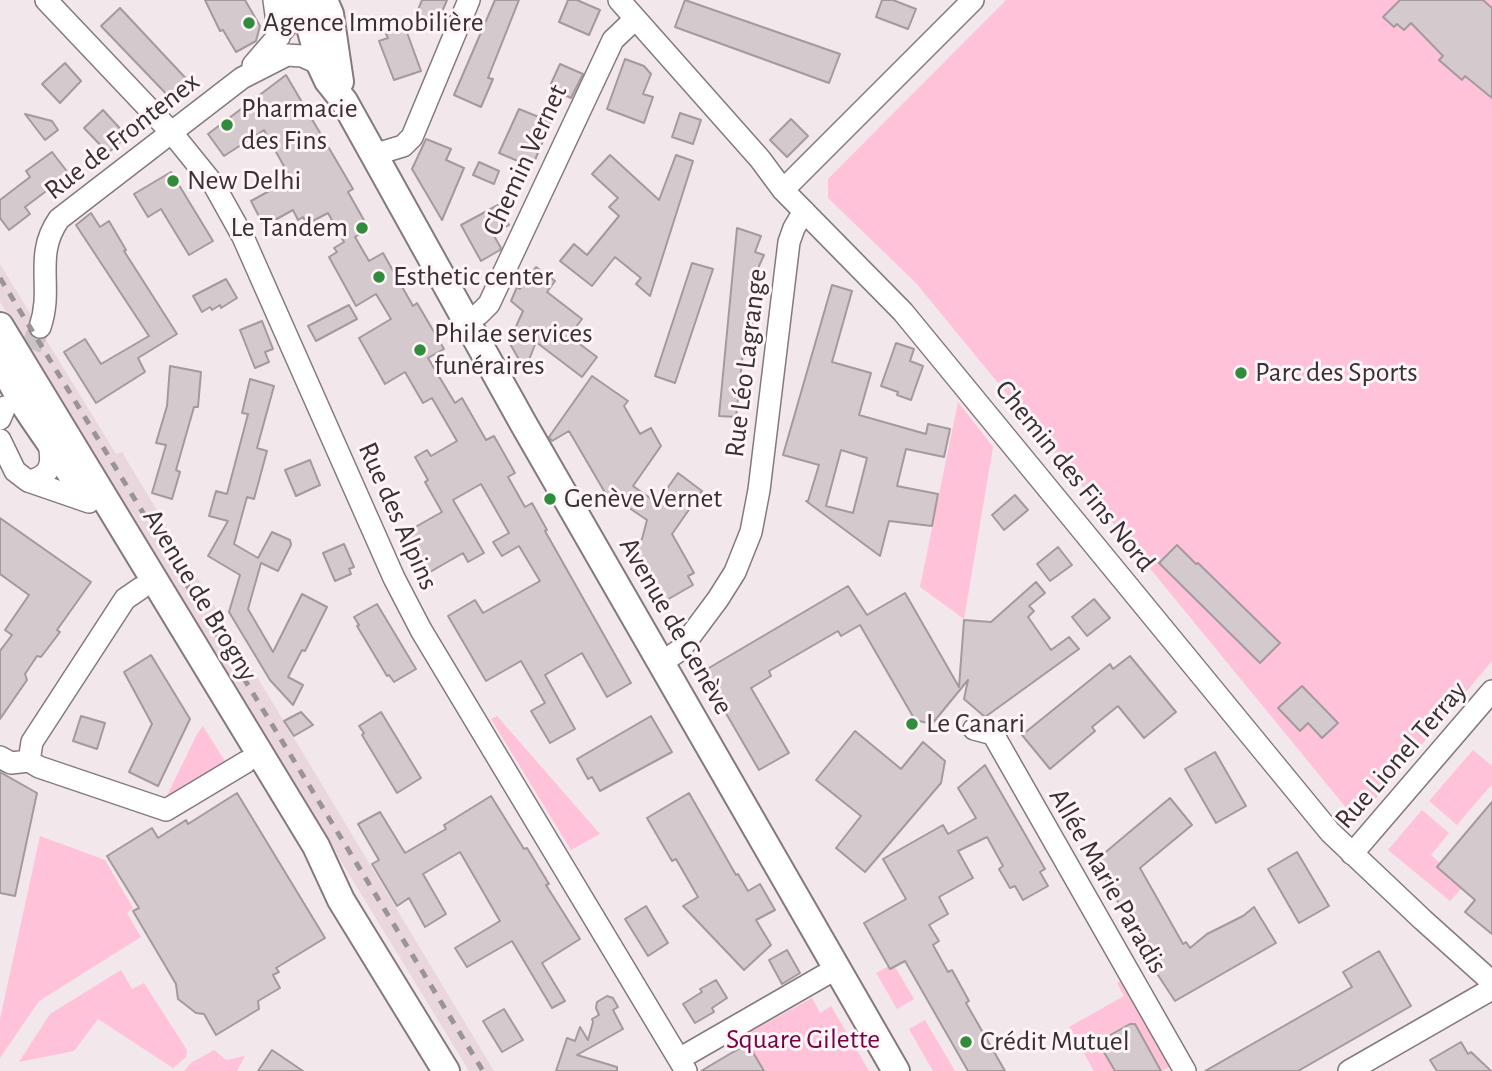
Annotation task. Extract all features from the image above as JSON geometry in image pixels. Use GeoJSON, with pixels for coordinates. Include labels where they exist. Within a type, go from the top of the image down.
{"type":"FeatureCollection","features":[{"type":"Feature","properties":{"kind":"main road","name":"Avenue de Genève"},"geometry":{"type":"LineString","coordinates":[[295,0],[310,27],[320,64],[328,81],[344,101],[464,320],[896,1071]]}},
{"type":"Feature","properties":{"kind":"main road","name":"Avenue de Genève"},"geometry":{"type":"LineString","coordinates":[[324,0],[330,14],[344,101]]}},
{"type":"Feature","properties":{"kind":"main road","name":"Avenue de Brogny"},"geometry":{"type":"LineString","coordinates":[[0,326],[316,846],[341,900],[446,1071]]}},
{"type":"Feature","properties":{"kind":"main road","name":"Avenue de Brogny"},"geometry":{"type":"LineString","coordinates":[[2,382],[61,458],[303,853],[341,900]]}},
{"type":"Feature","properties":{"kind":"main road"},"geometry":{"type":"LineString","coordinates":[[89,502],[100,508],[128,538]]}},
{"type":"Feature","properties":{"kind":"street","name":"Rue des Alpins"},"geometry":{"type":"LineString","coordinates":[[46,0],[172,132],[214,186],[243,237],[383,553],[421,630],[682,1065]]}},
{"type":"Feature","properties":{"kind":"street"},"geometry":{"type":"LineString","coordinates":[[274,0],[279,37]]}},
{"type":"Feature","properties":{"kind":"street","name":"Rue de Frontenex"},"geometry":{"type":"LineString","coordinates":[[40,327],[46,300],[45,249],[51,230],[67,212],[242,78],[279,37],[295,0]]}},
{"type":"Feature","properties":{"kind":"street"},"geometry":{"type":"LineString","coordinates":[[373,155],[403,146],[412,137],[469,0]]}},
{"type":"Feature","properties":{"kind":"street","name":"Chemin des Fins Nord"},"geometry":{"type":"LineString","coordinates":[[619,0],[760,159],[783,190],[903,312],[1330,832],[1492,982]]}},
{"type":"Feature","properties":{"kind":"street"},"geometry":{"type":"LineString","coordinates":[[783,190],[973,0]]}},
{"type":"Feature","properties":{"kind":"street","name":"Chemin Vernet"},"geometry":{"type":"LineString","coordinates":[[464,320],[479,314],[489,304],[613,40],[634,20]]}},
{"type":"Feature","properties":{"kind":"street","name":"Rue de Frontenex"},"geometry":{"type":"LineString","coordinates":[[242,78],[287,55],[302,56],[320,64]]}},
{"type":"Feature","properties":{"kind":"street","name":"Rue Léo Lagrange"},"geometry":{"type":"LineString","coordinates":[[661,663],[680,650],[718,598],[735,572],[751,532],[757,506],[787,251],[791,234],[804,211]]}},
{"type":"Feature","properties":{"kind":"street"},"geometry":{"type":"LineString","coordinates":[[2,382],[13,360],[41,392]]}},
{"type":"Feature","properties":{"kind":"street"},"geometry":{"type":"LineString","coordinates":[[0,440],[15,471],[28,481],[89,502]]}},
{"type":"Feature","properties":{"kind":"street"},"geometry":{"type":"LineString","coordinates":[[28,481],[43,477],[50,469],[52,460],[49,444]]}},
{"type":"Feature","properties":{"kind":"street"},"geometry":{"type":"LineString","coordinates":[[29,761],[32,743],[125,598],[141,588]]}},
{"type":"Feature","properties":{"kind":"street","name":"Rue Lionel Terray"},"geometry":{"type":"LineString","coordinates":[[1352,854],[1492,691]]}},
{"type":"Feature","properties":{"kind":"street","name":"Allée Marie Paradis"},"geometry":{"type":"LineString","coordinates":[[974,729],[993,734],[1185,1071]]}},
{"type":"Feature","properties":{"kind":"street"},"geometry":{"type":"LineString","coordinates":[[0,757],[11,763],[29,761],[39,767],[166,810],[246,762]]}},
{"type":"Feature","properties":{"kind":"street"},"geometry":{"type":"LineString","coordinates":[[682,1065],[837,968]]}},
{"type":"Feature","properties":{"kind":"street"},"geometry":{"type":"LineString","coordinates":[[1349,1071],[1492,989]]}},
{"type":"Feature","properties":{"kind":"shaded area"},"geometry":{"type":"Polygon","coordinates":[[[0,264],[116,454],[122,452],[494,1071],[469,1071],[0,302],[0,264]]]}},
{"type":"Feature","properties":{"kind":"green space","name":"Parc des Sports"},"geometry":{"type":"Polygon","coordinates":[[[1006,0],[1492,0],[1492,661],[1357,821],[916,283],[828,198],[828,179],[1006,0]]]}},
{"type":"Feature","properties":{"kind":"green space"},"geometry":{"type":"Polygon","coordinates":[[[958,402],[993,447],[964,619],[920,587],[958,402]]]}},
{"type":"Feature","properties":{"kind":"green space"},"geometry":{"type":"Polygon","coordinates":[[[497,716],[600,834],[571,850],[491,719],[497,716]]]}},
{"type":"Feature","properties":{"kind":"green space"},"geometry":{"type":"Polygon","coordinates":[[[203,726],[226,763],[163,804],[197,734],[203,726]]]}},
{"type":"Feature","properties":{"kind":"green space"},"geometry":{"type":"Polygon","coordinates":[[[1473,750],[1492,766],[1492,784],[1457,825],[1429,801],[1473,750]]]}},
{"type":"Feature","properties":{"kind":"green space"},"geometry":{"type":"Polygon","coordinates":[[[1422,810],[1449,833],[1431,855],[1440,863],[1437,867],[1461,889],[1450,901],[1388,850],[1422,810]]]}},
{"type":"Feature","properties":{"kind":"green space"},"geometry":{"type":"Polygon","coordinates":[[[40,836],[105,860],[133,908],[127,913],[141,937],[39,1001],[0,1058],[0,1019],[40,836]]]}},
{"type":"Feature","properties":{"kind":"green space"},"geometry":{"type":"Polygon","coordinates":[[[889,966],[891,969],[895,967],[914,999],[897,1009],[876,973],[889,966]]]}},
{"type":"Feature","properties":{"kind":"green space"},"geometry":{"type":"Polygon","coordinates":[[[121,970],[132,989],[144,983],[187,1050],[186,1057],[173,1068],[98,1019],[74,1051],[19,1062],[50,1014],[121,970]]]}},
{"type":"Feature","properties":{"kind":"green space"},"geometry":{"type":"Polygon","coordinates":[[[1127,978],[1175,1064],[1162,1071],[1134,1022],[1098,1042],[1115,1071],[1094,1071],[1069,1027],[1124,996],[1117,983],[1127,978]]]}},
{"type":"Feature","properties":{"kind":"green space","name":"Square Gilette"},"geometry":{"type":"Polygon","coordinates":[[[812,998],[820,1013],[831,1006],[869,1071],[764,1071],[743,1036],[812,998]]]}},
{"type":"Feature","properties":{"kind":"green space"},"geometry":{"type":"Polygon","coordinates":[[[925,1020],[955,1071],[933,1071],[909,1029],[925,1020]]]}},
{"type":"Feature","properties":{"kind":"green space"},"geometry":{"type":"Polygon","coordinates":[[[214,1050],[226,1060],[245,1056],[237,1071],[184,1071],[191,1063],[214,1050]]]}},
{"type":"Feature","properties":{"kind":"building"},"geometry":{"type":"Polygon","coordinates":[[[205,0],[245,0],[260,26],[256,41],[236,52],[223,30],[220,31],[205,0]]]}},
{"type":"Feature","properties":{"kind":"building"},"geometry":{"type":"Polygon","coordinates":[[[422,0],[447,0],[436,26],[415,17],[422,0]]]}},
{"type":"Feature","properties":{"kind":"building"},"geometry":{"type":"Polygon","coordinates":[[[495,0],[519,0],[488,78],[493,79],[481,107],[454,95],[495,0]]]}},
{"type":"Feature","properties":{"kind":"building"},"geometry":{"type":"Polygon","coordinates":[[[568,0],[577,0],[600,10],[589,35],[559,22],[568,0]]]}},
{"type":"Feature","properties":{"kind":"building"},"geometry":{"type":"Polygon","coordinates":[[[685,0],[840,54],[829,83],[675,27],[685,0]]]}},
{"type":"Feature","properties":{"kind":"building"},"geometry":{"type":"Polygon","coordinates":[[[882,0],[893,0],[916,9],[908,29],[876,17],[882,0]]]}},
{"type":"Feature","properties":{"kind":"building"},"geometry":{"type":"Polygon","coordinates":[[[1400,0],[1483,0],[1492,8],[1492,98],[1465,76],[1462,80],[1439,60],[1443,56],[1411,23],[1404,30],[1397,24],[1394,27],[1383,17],[1400,0]]]}},
{"type":"Feature","properties":{"kind":"building"},"geometry":{"type":"Polygon","coordinates":[[[120,8],[193,86],[175,103],[101,26],[120,8]]]}},
{"type":"Feature","properties":{"kind":"building"},"geometry":{"type":"Polygon","coordinates":[[[405,27],[421,71],[394,80],[379,41],[388,38],[386,34],[405,27]]]}},
{"type":"Feature","properties":{"kind":"building"},"geometry":{"type":"Polygon","coordinates":[[[625,59],[644,66],[651,74],[643,94],[653,97],[644,123],[607,109],[625,59]]]}},
{"type":"Feature","properties":{"kind":"building"},"geometry":{"type":"Polygon","coordinates":[[[65,63],[81,81],[60,103],[42,84],[65,63]]]}},
{"type":"Feature","properties":{"kind":"building"},"geometry":{"type":"Polygon","coordinates":[[[560,64],[583,74],[571,98],[549,88],[560,64]]]}},
{"type":"Feature","properties":{"kind":"building"},"geometry":{"type":"Polygon","coordinates":[[[286,75],[353,189],[348,192],[369,229],[355,237],[369,261],[383,253],[413,306],[417,303],[444,349],[428,358],[455,403],[462,398],[486,440],[494,436],[515,473],[508,477],[525,507],[532,503],[547,530],[545,531],[631,683],[607,697],[582,653],[545,675],[575,729],[550,743],[531,711],[545,703],[521,661],[486,681],[448,616],[475,600],[483,613],[540,581],[519,546],[502,556],[493,542],[509,533],[481,484],[453,500],[484,553],[468,562],[463,553],[423,576],[401,535],[442,512],[415,457],[427,450],[431,456],[457,441],[432,398],[423,403],[405,372],[385,384],[359,338],[391,319],[376,294],[356,306],[329,257],[337,252],[334,248],[344,242],[328,213],[307,224],[303,217],[298,220],[293,210],[264,226],[251,201],[291,179],[264,130],[224,156],[208,134],[286,75]]]}},
{"type":"Feature","properties":{"kind":"building"},"geometry":{"type":"Polygon","coordinates":[[[519,109],[551,122],[532,167],[499,153],[519,109]]]}},
{"type":"Feature","properties":{"kind":"building"},"geometry":{"type":"Polygon","coordinates":[[[103,110],[127,136],[108,153],[84,128],[103,110]]]}},
{"type":"Feature","properties":{"kind":"building"},"geometry":{"type":"Polygon","coordinates":[[[680,113],[701,120],[693,144],[672,137],[680,113]]]}},
{"type":"Feature","properties":{"kind":"building"},"geometry":{"type":"Polygon","coordinates":[[[25,114],[52,121],[58,130],[45,140],[25,114]]]}},
{"type":"Feature","properties":{"kind":"building"},"geometry":{"type":"Polygon","coordinates":[[[791,119],[808,136],[787,157],[770,140],[791,119]]]}},
{"type":"Feature","properties":{"kind":"building"},"geometry":{"type":"Polygon","coordinates":[[[426,139],[451,149],[446,160],[464,168],[442,220],[412,169],[426,139]]]}},
{"type":"Feature","properties":{"kind":"building"},"geometry":{"type":"Polygon","coordinates":[[[52,152],[69,174],[25,207],[30,214],[9,230],[0,218],[0,200],[30,177],[26,171],[52,152]]]}},
{"type":"Feature","properties":{"kind":"building"},"geometry":{"type":"Polygon","coordinates":[[[610,155],[659,200],[676,155],[693,161],[650,296],[636,284],[641,278],[615,257],[592,286],[560,261],[574,244],[587,255],[619,216],[609,207],[618,198],[592,174],[610,155]]]}},
{"type":"Feature","properties":{"kind":"building"},"geometry":{"type":"Polygon","coordinates":[[[479,162],[499,171],[494,184],[473,175],[479,162]]]}},
{"type":"Feature","properties":{"kind":"building"},"geometry":{"type":"Polygon","coordinates":[[[171,172],[213,241],[189,255],[161,209],[148,217],[134,194],[171,172]]]}},
{"type":"Feature","properties":{"kind":"building"},"geometry":{"type":"Polygon","coordinates":[[[498,205],[509,225],[493,234],[500,250],[481,261],[461,225],[498,205]]]}},
{"type":"Feature","properties":{"kind":"building"},"geometry":{"type":"Polygon","coordinates":[[[91,213],[100,227],[109,221],[126,250],[124,251],[177,334],[138,358],[145,372],[96,403],[64,352],[85,339],[101,364],[149,336],[76,225],[91,213]]]}},
{"type":"Feature","properties":{"kind":"building"},"geometry":{"type":"Polygon","coordinates":[[[737,228],[761,236],[755,252],[764,255],[759,266],[750,352],[743,352],[736,417],[719,416],[737,228]]]}},
{"type":"Feature","properties":{"kind":"building"},"geometry":{"type":"Polygon","coordinates":[[[692,263],[713,269],[675,383],[655,376],[692,263]]]}},
{"type":"Feature","properties":{"kind":"building"},"geometry":{"type":"Polygon","coordinates":[[[536,267],[555,281],[547,292],[582,319],[569,336],[597,357],[582,377],[536,342],[525,370],[509,342],[523,311],[511,301],[517,287],[520,289],[536,267]]]}},
{"type":"Feature","properties":{"kind":"building"},"geometry":{"type":"Polygon","coordinates":[[[226,279],[237,298],[221,308],[220,305],[212,310],[210,307],[202,312],[193,296],[226,279]]]}},
{"type":"Feature","properties":{"kind":"building"},"geometry":{"type":"Polygon","coordinates":[[[832,285],[852,291],[832,362],[871,373],[859,415],[926,434],[928,424],[950,429],[944,457],[906,449],[897,486],[938,494],[932,526],[889,521],[880,556],[806,501],[819,465],[783,455],[832,285]],[[841,450],[826,506],[853,513],[867,458],[841,450]]]}},
{"type":"Feature","properties":{"kind":"building"},"geometry":{"type":"Polygon","coordinates":[[[349,305],[357,319],[316,341],[308,326],[349,305]]]}},
{"type":"Feature","properties":{"kind":"building"},"geometry":{"type":"Polygon","coordinates":[[[262,321],[273,349],[265,352],[269,362],[255,368],[240,330],[262,321]]]}},
{"type":"Feature","properties":{"kind":"building"},"geometry":{"type":"Polygon","coordinates":[[[896,343],[914,349],[910,361],[923,366],[911,400],[881,386],[896,343]]]}},
{"type":"Feature","properties":{"kind":"building"},"geometry":{"type":"Polygon","coordinates":[[[170,366],[201,372],[198,407],[194,407],[176,470],[180,472],[172,499],[152,493],[166,445],[156,443],[167,406],[170,366]]]}},
{"type":"Feature","properties":{"kind":"building"},"geometry":{"type":"Polygon","coordinates":[[[592,376],[628,401],[624,406],[640,434],[651,428],[661,446],[633,486],[657,503],[678,473],[702,491],[672,534],[694,573],[688,576],[693,585],[665,601],[632,545],[642,539],[647,520],[622,503],[614,508],[569,431],[552,441],[549,437],[592,376]]]}},
{"type":"Feature","properties":{"kind":"building"},"geometry":{"type":"Polygon","coordinates":[[[250,379],[274,386],[257,448],[267,451],[254,499],[247,497],[234,544],[258,558],[272,532],[290,540],[291,545],[278,571],[261,563],[248,609],[273,652],[302,594],[327,607],[305,651],[302,650],[288,677],[303,685],[293,705],[270,680],[229,612],[240,575],[208,556],[228,521],[209,516],[216,491],[227,494],[248,414],[242,413],[250,379]]]}},
{"type":"Feature","properties":{"kind":"building"},"geometry":{"type":"Polygon","coordinates":[[[310,460],[320,485],[296,496],[285,470],[310,460]]]}},
{"type":"Feature","properties":{"kind":"building"},"geometry":{"type":"Polygon","coordinates":[[[1015,495],[1028,510],[1004,530],[992,515],[1015,495]]]}},
{"type":"Feature","properties":{"kind":"building"},"geometry":{"type":"Polygon","coordinates":[[[0,518],[91,582],[57,630],[60,632],[41,657],[37,656],[25,674],[27,680],[0,719],[0,651],[12,635],[5,630],[29,595],[0,574],[0,518]]]}},
{"type":"Feature","properties":{"kind":"building"},"geometry":{"type":"Polygon","coordinates":[[[344,544],[354,567],[349,569],[351,574],[335,581],[323,553],[344,544]]]}},
{"type":"Feature","properties":{"kind":"building"},"geometry":{"type":"Polygon","coordinates":[[[1177,545],[1280,643],[1260,663],[1159,563],[1177,545]]]}},
{"type":"Feature","properties":{"kind":"building"},"geometry":{"type":"Polygon","coordinates":[[[1058,547],[1072,565],[1050,581],[1037,564],[1058,547]]]}},
{"type":"Feature","properties":{"kind":"building"},"geometry":{"type":"Polygon","coordinates":[[[1036,582],[1045,593],[1029,606],[1034,611],[1028,617],[1051,650],[1069,637],[1079,649],[985,717],[964,699],[968,680],[932,724],[915,720],[860,625],[841,636],[838,631],[769,671],[771,676],[751,688],[789,753],[759,770],[702,672],[848,586],[867,615],[905,593],[959,687],[964,620],[991,622],[1036,582]]]}},
{"type":"Feature","properties":{"kind":"building"},"geometry":{"type":"Polygon","coordinates":[[[1094,599],[1110,618],[1087,636],[1072,617],[1094,599]]]}},
{"type":"Feature","properties":{"kind":"building"},"geometry":{"type":"Polygon","coordinates":[[[377,604],[416,669],[394,682],[387,676],[354,617],[377,604]]]}},
{"type":"Feature","properties":{"kind":"building"},"geometry":{"type":"Polygon","coordinates":[[[151,655],[190,719],[158,786],[129,772],[152,724],[124,672],[151,655]]]}},
{"type":"Feature","properties":{"kind":"building"},"geometry":{"type":"Polygon","coordinates":[[[1130,656],[1176,712],[1144,738],[1118,706],[1092,727],[1095,731],[1050,769],[1022,735],[1110,664],[1113,669],[1130,656]]]}},
{"type":"Feature","properties":{"kind":"building"},"geometry":{"type":"Polygon","coordinates":[[[1302,686],[1338,723],[1322,738],[1308,723],[1300,731],[1278,708],[1302,686]]]}},
{"type":"Feature","properties":{"kind":"building"},"geometry":{"type":"Polygon","coordinates":[[[301,712],[313,725],[294,736],[284,721],[301,712]]]}},
{"type":"Feature","properties":{"kind":"building"},"geometry":{"type":"Polygon","coordinates":[[[381,712],[421,778],[397,793],[359,726],[381,712]]]}},
{"type":"Feature","properties":{"kind":"building"},"geometry":{"type":"Polygon","coordinates":[[[81,716],[105,723],[97,749],[73,741],[81,716]]]}},
{"type":"Feature","properties":{"kind":"building"},"geometry":{"type":"Polygon","coordinates":[[[651,716],[672,752],[600,791],[592,777],[588,779],[577,759],[651,716]]]}},
{"type":"Feature","properties":{"kind":"building"},"geometry":{"type":"Polygon","coordinates":[[[855,731],[901,769],[923,742],[945,761],[941,783],[865,872],[836,848],[861,816],[816,780],[855,731]]]}},
{"type":"Feature","properties":{"kind":"building"},"geometry":{"type":"Polygon","coordinates":[[[1215,752],[1246,806],[1216,823],[1185,769],[1215,752]]]}},
{"type":"Feature","properties":{"kind":"building"},"geometry":{"type":"Polygon","coordinates":[[[985,765],[1045,869],[1040,872],[1048,886],[1023,900],[1015,886],[1010,888],[999,869],[1003,866],[987,837],[958,851],[973,878],[939,897],[948,914],[929,925],[939,941],[933,945],[948,972],[952,970],[969,1001],[966,1003],[1005,1071],[968,1071],[905,961],[890,969],[864,923],[906,899],[883,859],[943,825],[948,834],[976,818],[958,788],[985,765]]]}},
{"type":"Feature","properties":{"kind":"building"},"geometry":{"type":"Polygon","coordinates":[[[0,772],[37,793],[15,896],[0,893],[0,772]]]}},
{"type":"Feature","properties":{"kind":"building"},"geometry":{"type":"Polygon","coordinates":[[[237,793],[325,938],[276,968],[279,972],[273,975],[280,988],[258,1001],[259,1009],[216,1035],[204,1014],[196,1013],[178,999],[176,984],[133,911],[139,908],[107,856],[152,828],[158,838],[186,820],[188,824],[237,793]]]}},
{"type":"Feature","properties":{"kind":"building"},"geometry":{"type":"Polygon","coordinates":[[[689,793],[736,875],[738,874],[748,891],[760,884],[775,910],[756,920],[771,945],[744,970],[683,906],[698,897],[676,859],[672,861],[647,818],[689,793]]]}},
{"type":"Feature","properties":{"kind":"building"},"geometry":{"type":"Polygon","coordinates":[[[491,796],[524,849],[527,848],[549,884],[546,885],[580,939],[542,963],[565,1001],[552,1008],[512,941],[467,967],[455,948],[500,921],[460,852],[423,874],[446,914],[425,927],[409,898],[397,906],[372,864],[379,860],[358,824],[380,812],[405,853],[446,829],[444,825],[491,796]]]}},
{"type":"Feature","properties":{"kind":"building"},"geometry":{"type":"Polygon","coordinates":[[[1170,798],[1192,825],[1140,868],[1183,944],[1186,942],[1190,948],[1207,934],[1243,916],[1254,907],[1276,943],[1175,1001],[1150,963],[1152,962],[1095,861],[1170,798]]]}},
{"type":"Feature","properties":{"kind":"building"},"geometry":{"type":"Polygon","coordinates":[[[1492,802],[1492,934],[1465,912],[1475,900],[1437,867],[1492,802]]]}},
{"type":"Feature","properties":{"kind":"building"},"geometry":{"type":"Polygon","coordinates":[[[1297,852],[1329,906],[1299,923],[1268,869],[1297,852]]]}},
{"type":"Feature","properties":{"kind":"building"},"geometry":{"type":"Polygon","coordinates":[[[646,906],[668,943],[648,956],[625,919],[646,906]]]}},
{"type":"Feature","properties":{"kind":"building"},"geometry":{"type":"Polygon","coordinates":[[[787,950],[800,973],[782,984],[769,960],[787,950]]]}},
{"type":"Feature","properties":{"kind":"building"},"geometry":{"type":"Polygon","coordinates":[[[1379,951],[1411,1006],[1298,1071],[1205,1071],[1352,987],[1343,972],[1379,951]]]}},
{"type":"Feature","properties":{"kind":"building"},"geometry":{"type":"Polygon","coordinates":[[[716,980],[727,998],[712,1008],[714,1012],[695,1023],[683,1004],[702,992],[700,989],[716,980]]]}},
{"type":"Feature","properties":{"kind":"building"},"geometry":{"type":"Polygon","coordinates":[[[607,996],[613,998],[618,1007],[613,1010],[623,1029],[577,1055],[617,1067],[617,1071],[556,1071],[567,1038],[575,1041],[580,1027],[588,1040],[592,1019],[599,1015],[597,1002],[607,996]]]}},
{"type":"Feature","properties":{"kind":"building"},"geometry":{"type":"Polygon","coordinates":[[[504,1009],[523,1040],[502,1052],[483,1021],[504,1009]]]}},
{"type":"Feature","properties":{"kind":"building"},"geometry":{"type":"Polygon","coordinates":[[[1130,1024],[1135,1024],[1161,1071],[1115,1071],[1098,1042],[1130,1024]]]}},
{"type":"Feature","properties":{"kind":"building"},"geometry":{"type":"Polygon","coordinates":[[[1461,1042],[1468,1054],[1471,1052],[1491,1071],[1437,1071],[1430,1060],[1461,1042]]]}},
{"type":"Feature","properties":{"kind":"building"},"geometry":{"type":"Polygon","coordinates":[[[748,1044],[764,1071],[701,1071],[733,1052],[748,1044]]]}},
{"type":"Feature","properties":{"kind":"building"},"geometry":{"type":"Polygon","coordinates":[[[272,1050],[303,1071],[258,1071],[272,1050]]]}},
{"type":"Feature","properties":{"kind":"tunnel"},"geometry":{"type":"LineString","coordinates":[[18,377],[40,327]]}},
{"type":"Feature","properties":{"kind":"railway"},"geometry":{"type":"LineString","coordinates":[[0,278],[483,1071]]}},
{"type":"Feature","properties":{"kind":"place","name":"Agence Immobilière"},"geometry":{"type":"Point","coordinates":[249,23]}},
{"type":"Feature","properties":{"kind":"place","name":"Pharmacie des Fins"},"geometry":{"type":"Point","coordinates":[227,125]}},
{"type":"Feature","properties":{"kind":"place","name":"New Delhi"},"geometry":{"type":"Point","coordinates":[173,181]}},
{"type":"Feature","properties":{"kind":"place","name":"Le Tandem"},"geometry":{"type":"Point","coordinates":[362,228]}},
{"type":"Feature","properties":{"kind":"place","name":"Esthetic center"},"geometry":{"type":"Point","coordinates":[379,277]}},
{"type":"Feature","properties":{"kind":"place","name":"Philae services funéraires"},"geometry":{"type":"Point","coordinates":[420,350]}},
{"type":"Feature","properties":{"kind":"place","name":"Parc des Sports"},"geometry":{"type":"Point","coordinates":[1241,373]}},
{"type":"Feature","properties":{"kind":"place","name":"Genève Vernet"},"geometry":{"type":"Point","coordinates":[550,499]}},
{"type":"Feature","properties":{"kind":"place","name":"Le Canari"},"geometry":{"type":"Point","coordinates":[912,724]}},
{"type":"Feature","properties":{"kind":"place","name":"Crédit Mutuel"},"geometry":{"type":"Point","coordinates":[966,1042]}}]}
